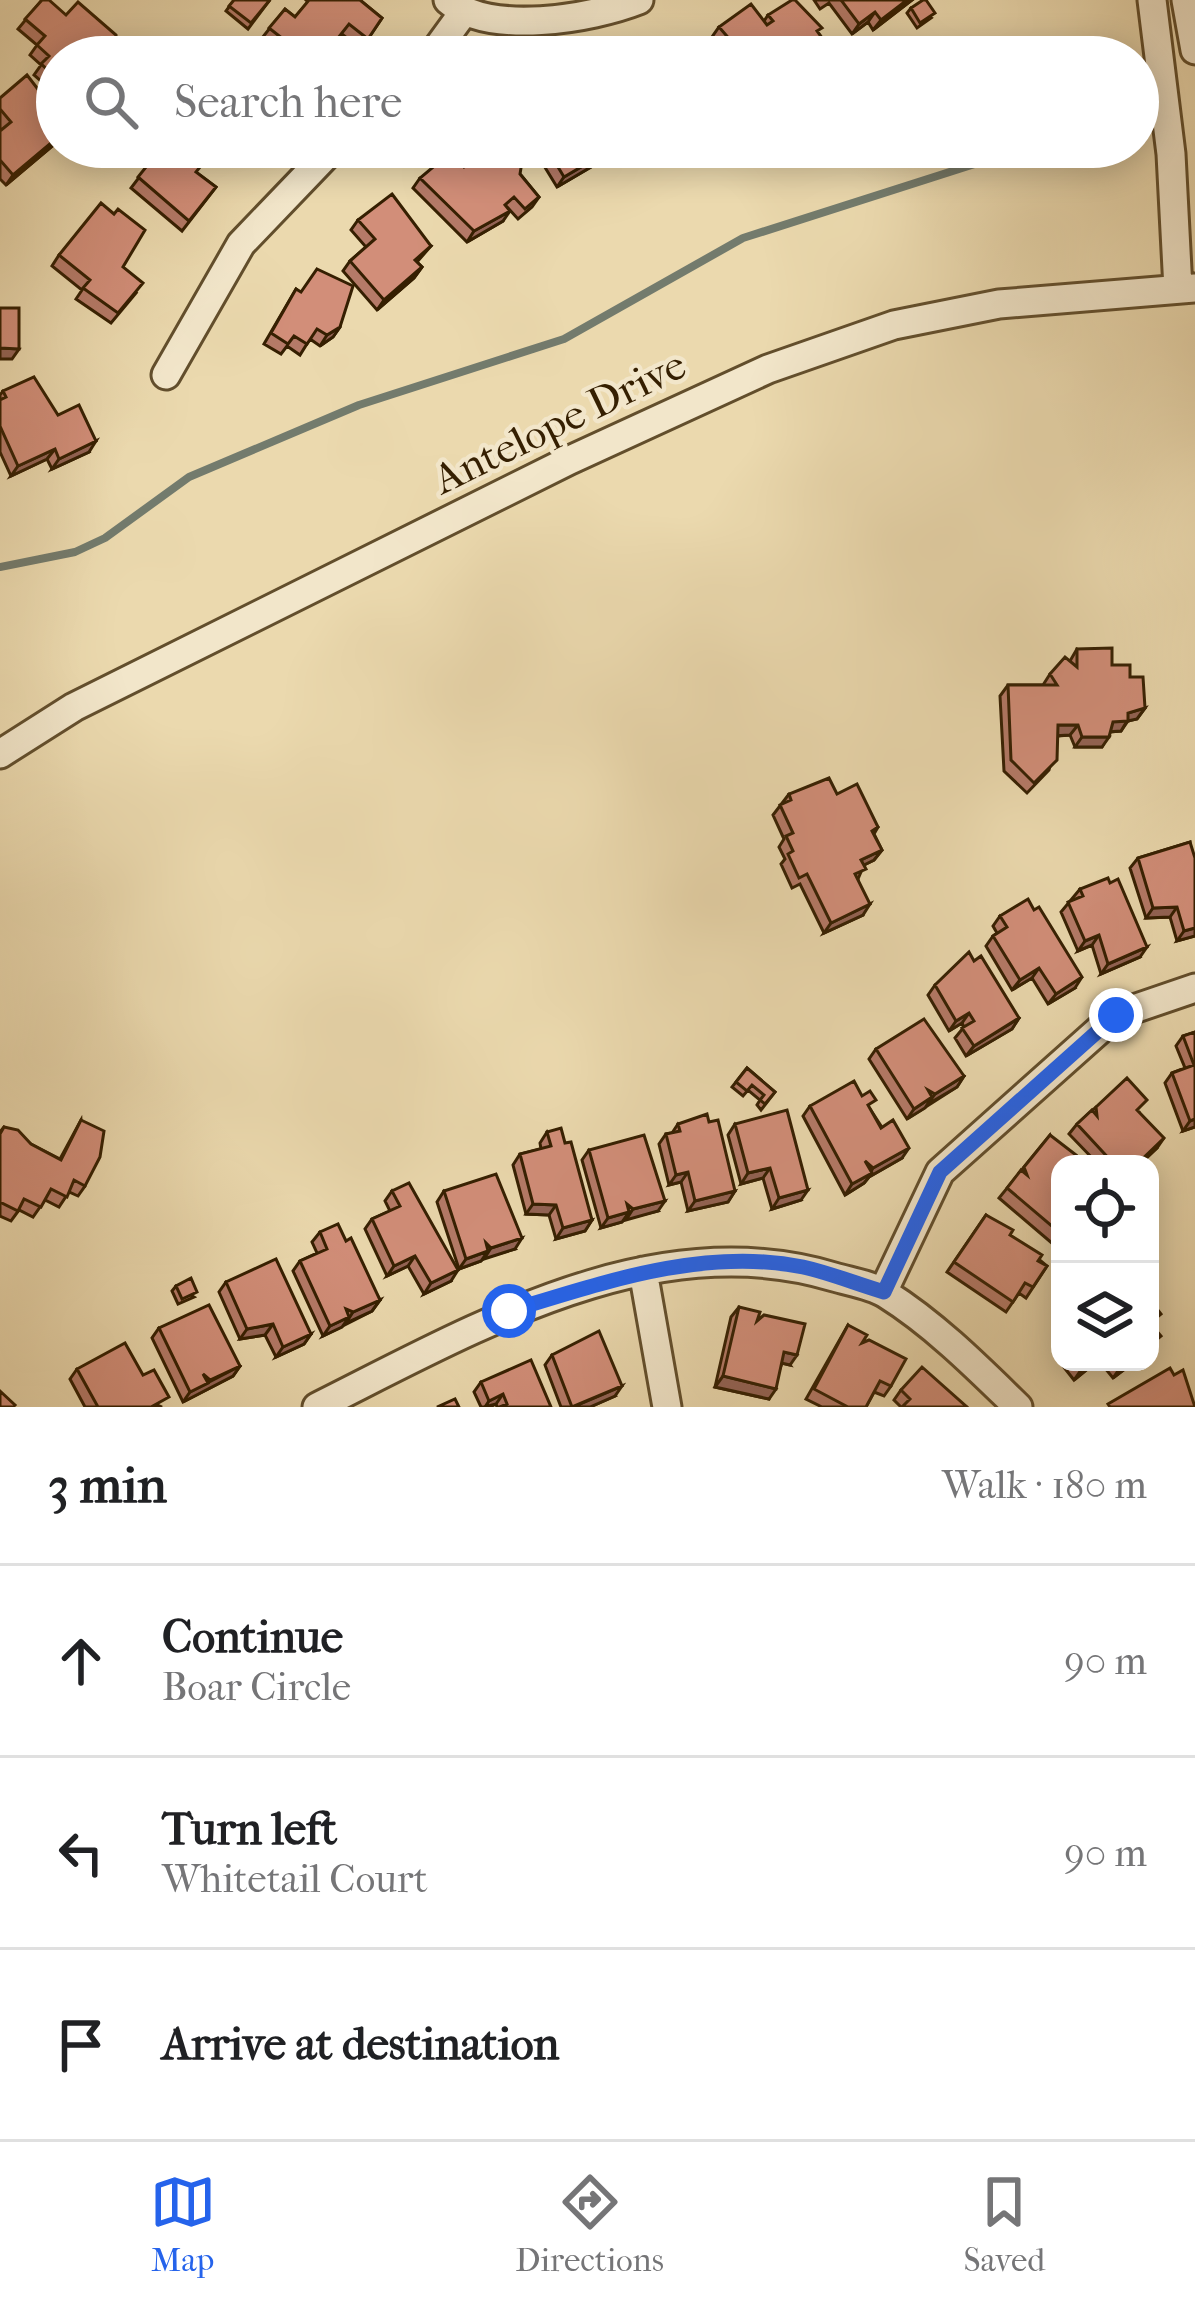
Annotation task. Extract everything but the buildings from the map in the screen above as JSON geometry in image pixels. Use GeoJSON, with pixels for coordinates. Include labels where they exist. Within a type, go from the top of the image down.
{"type":"FeatureCollection","features":[{"type":"Feature","properties":{"kind":"street"},"geometry":{"type":"LineString","coordinates":[[441,36],[456,7],[534,20],[602,14],[639,0]]}},
{"type":"Feature","properties":{"kind":"street"},"geometry":{"type":"LineString","coordinates":[[1152,0],[1156,36]]}},
{"type":"Feature","properties":{"kind":"street"},"geometry":{"type":"LineString","coordinates":[[1186,0],[1195,50]]}},
{"type":"Feature","properties":{"kind":"street"},"geometry":{"type":"LineString","coordinates":[[1159,57],[1186,289]]}},
{"type":"Feature","properties":{"kind":"street"},"geometry":{"type":"LineString","coordinates":[[166,376],[242,244],[314,168]]}},
{"type":"Feature","properties":{"kind":"street","name":"Antelope Drive"},"geometry":{"type":"LineString","coordinates":[[0,754],[74,707],[570,460],[768,369],[894,325],[999,304],[1186,289]]}},
{"type":"Feature","properties":{"kind":"street"},"geometry":{"type":"LineString","coordinates":[[884,1292],[940,1172],[1116,1015],[1195,988]]}},
{"type":"Feature","properties":{"kind":"street"},"geometry":{"type":"LineString","coordinates":[[316,1407],[509,1311],[643,1271],[719,1264],[800,1267],[884,1292],[1018,1407]]}},
{"type":"Feature","properties":{"kind":"street"},"geometry":{"type":"LineString","coordinates":[[643,1271],[667,1407]]}},
{"type":"Feature","properties":{"kind":"waterway"},"geometry":{"type":"LineString","coordinates":[[0,567],[75,552],[105,538],[189,477],[359,405],[564,339],[743,238],[962,168]]}},
{"type":"Feature","properties":{"kind":"route"},"geometry":{"type":"LineString","coordinates":[[509,1311],[643,1271],[719,1264],[800,1267],[884,1292],[940,1172],[1116,1015]]}}]}
